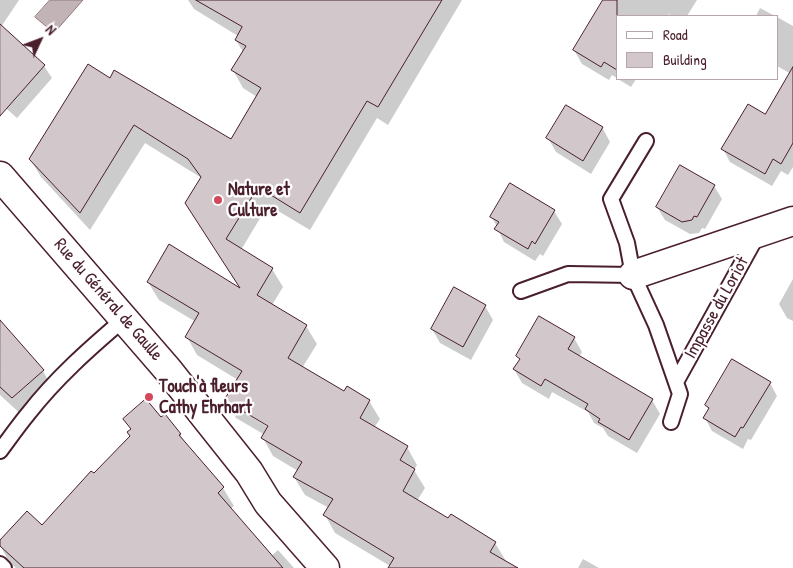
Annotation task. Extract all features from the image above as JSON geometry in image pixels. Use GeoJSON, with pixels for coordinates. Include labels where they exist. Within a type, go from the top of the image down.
{"type":"FeatureCollection","features":[{"type":"Feature","properties":{"kind":"street","name":"Rue du Général de Gaulle"},"geometry":{"type":"LineString","coordinates":[[0,176],[124,319],[249,472],[268,503],[325,568]]}},
{"type":"Feature","properties":{"kind":"street","name":"Impasse du Loriot"},"geometry":{"type":"LineString","coordinates":[[633,274],[793,221]]}},
{"type":"Feature","properties":{"kind":"lane","name":"Impasse du Loriot"},"geometry":{"type":"LineString","coordinates":[[646,141],[611,199],[626,243],[633,274],[656,325],[680,394],[671,422]]}},
{"type":"Feature","properties":{"kind":"lane","name":"Impasse du Loriot"},"geometry":{"type":"LineString","coordinates":[[676,382],[758,233]]}},
{"type":"Feature","properties":{"kind":"lane","name":"Impasse du Loriot"},"geometry":{"type":"LineString","coordinates":[[521,292],[568,274],[633,274]]}},
{"type":"Feature","properties":{"kind":"lane"},"geometry":{"type":"LineString","coordinates":[[0,451],[28,413],[64,374],[124,319]]}},
{"type":"Feature","properties":{"kind":"lane"},"geometry":{"type":"LineString","coordinates":[[0,564],[4,568]]}},
{"type":"Feature","properties":{"kind":"shaded area"},"geometry":{"type":"Polygon","coordinates":[[[50,0],[83,0],[54,33],[35,17],[50,0]]]}},
{"type":"Feature","properties":{"kind":"building"},"geometry":{"type":"Polygon","coordinates":[[[196,0],[442,0],[378,107],[367,101],[300,213],[258,187],[226,239],[273,268],[257,295],[307,325],[288,358],[344,391],[347,386],[370,400],[360,418],[408,446],[400,460],[415,469],[403,491],[448,518],[451,514],[496,542],[490,552],[518,568],[388,568],[394,558],[323,515],[333,499],[293,477],[302,462],[261,438],[268,426],[224,400],[242,371],[185,337],[199,313],[147,282],[169,244],[240,288],[185,203],[201,177],[188,159],[134,125],[80,213],[29,159],[88,64],[110,78],[114,70],[231,139],[261,88],[231,70],[246,46],[235,40],[242,27],[196,0]]]}},
{"type":"Feature","properties":{"kind":"building"},"geometry":{"type":"Polygon","coordinates":[[[603,0],[617,0],[616,69],[604,62],[601,67],[573,50],[603,0]]]}},
{"type":"Feature","properties":{"kind":"building"},"geometry":{"type":"Polygon","coordinates":[[[0,24],[45,65],[0,116],[0,24]]]}},
{"type":"Feature","properties":{"kind":"building"},"geometry":{"type":"Polygon","coordinates":[[[793,67],[793,143],[781,164],[773,159],[765,174],[721,149],[748,104],[765,114],[793,67]]]}},
{"type":"Feature","properties":{"kind":"building"},"geometry":{"type":"Polygon","coordinates":[[[566,105],[603,127],[583,161],[546,138],[566,105]]]}},
{"type":"Feature","properties":{"kind":"building"},"geometry":{"type":"Polygon","coordinates":[[[680,165],[715,185],[697,217],[694,216],[692,220],[682,222],[656,207],[680,165]]]}},
{"type":"Feature","properties":{"kind":"building"},"geometry":{"type":"Polygon","coordinates":[[[510,183],[555,210],[535,244],[532,241],[528,249],[494,229],[499,222],[490,217],[510,183]]]}},
{"type":"Feature","properties":{"kind":"building"},"geometry":{"type":"Polygon","coordinates":[[[454,287],[486,305],[463,347],[431,329],[454,287]]]}},
{"type":"Feature","properties":{"kind":"building"},"geometry":{"type":"Polygon","coordinates":[[[539,316],[575,337],[568,349],[653,399],[629,440],[598,422],[600,419],[585,409],[588,404],[545,379],[541,386],[513,369],[520,359],[516,356],[539,316]]]}},
{"type":"Feature","properties":{"kind":"building"},"geometry":{"type":"Polygon","coordinates":[[[0,320],[44,370],[12,398],[0,387],[0,320]]]}},
{"type":"Feature","properties":{"kind":"building"},"geometry":{"type":"Polygon","coordinates":[[[732,359],[771,382],[743,428],[741,427],[735,437],[703,418],[709,408],[705,405],[732,359]]]}},
{"type":"Feature","properties":{"kind":"building"},"geometry":{"type":"Polygon","coordinates":[[[146,399],[161,417],[165,414],[181,434],[179,435],[224,487],[218,493],[283,568],[24,568],[0,546],[0,540],[27,511],[42,525],[91,471],[94,473],[130,436],[127,432],[131,429],[123,419],[146,399]]]}},
{"type":"Feature","properties":{"kind":"place","name":"Nature et Culture"},"geometry":{"type":"Point","coordinates":[218,200]}},
{"type":"Feature","properties":{"kind":"place","name":"Touch'à fleurs Cathy Ehrhart"},"geometry":{"type":"Point","coordinates":[149,397]}}]}
